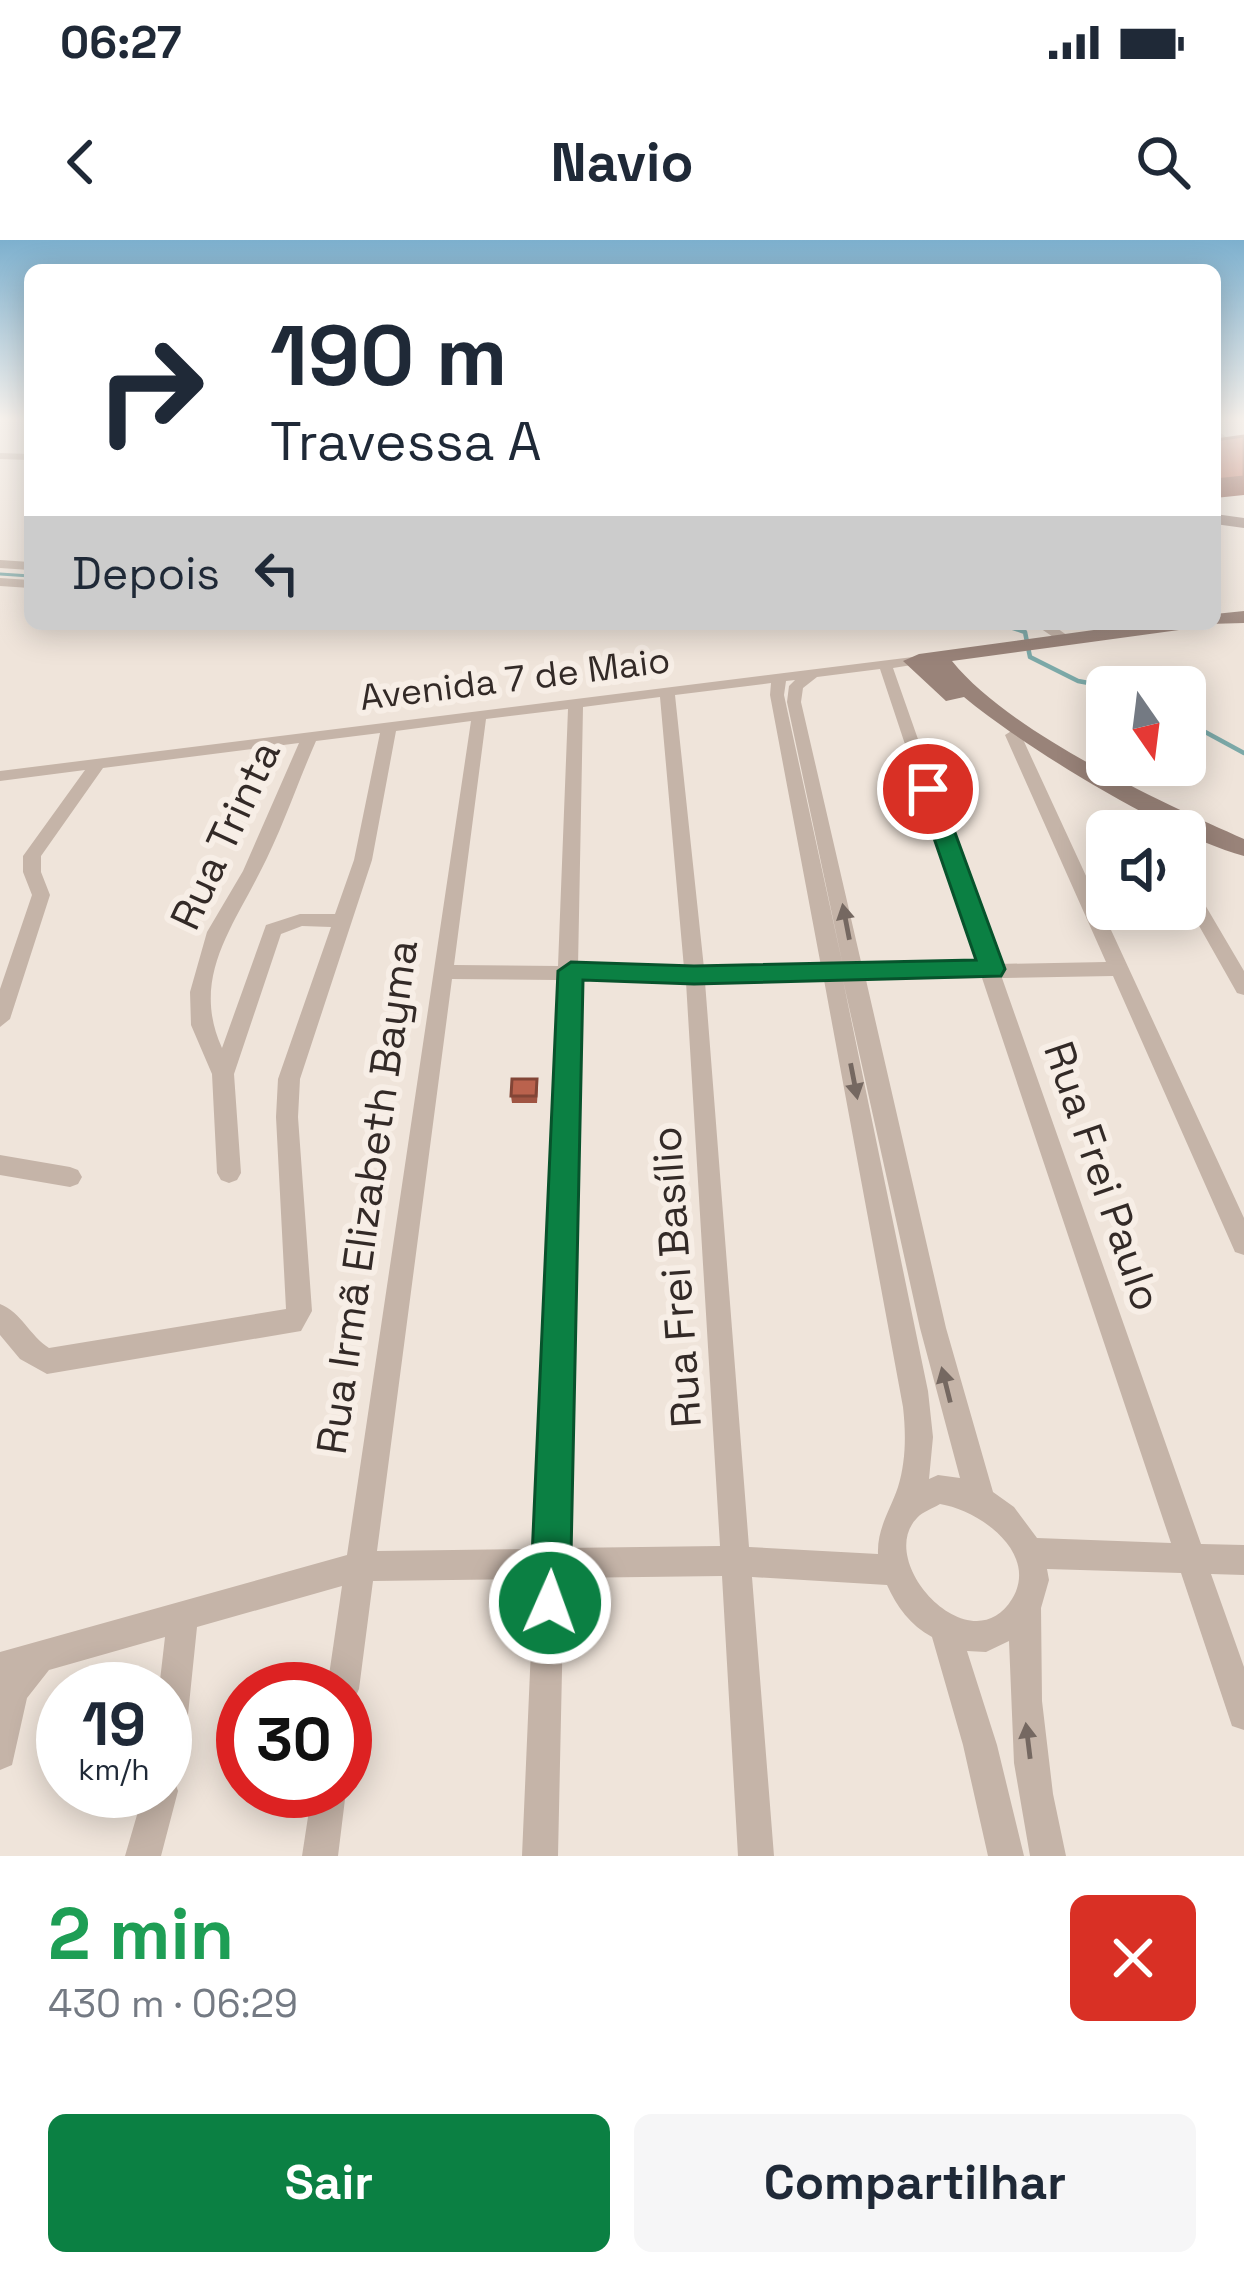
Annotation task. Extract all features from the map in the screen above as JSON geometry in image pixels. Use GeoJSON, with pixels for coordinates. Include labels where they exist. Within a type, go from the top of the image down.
{"type":"FeatureCollection","features":[{"type":"Feature","properties":{"kind":"street","name":"Avenida 7 de Maio"},"geometry":{"type":"LineString","coordinates":[[0,776],[667,694],[1116,630]]}},
{"type":"Feature","properties":{"kind":"street"},"geometry":{"type":"LineString","coordinates":[[938,657],[958,685],[1146,810]]}},
{"type":"Feature","properties":{"kind":"street"},"geometry":{"type":"LineString","coordinates":[[914,661],[940,686],[1012,735],[1141,810]]}},
{"type":"Feature","properties":{"kind":"street","name":"Rua Frei Paulo"},"geometry":{"type":"LineString","coordinates":[[885,664],[1244,1714]]}},
{"type":"Feature","properties":{"kind":"street"},"geometry":{"type":"LineString","coordinates":[[818,673],[796,686],[794,703],[919,1422],[918,1478],[892,1545],[895,1570],[923,1615],[945,1630],[970,1637],[994,1634],[1014,1622],[1027,1603]]}},
{"type":"Feature","properties":{"kind":"street"},"geometry":{"type":"LineString","coordinates":[[779,678],[778,703],[844,972],[946,1385],[980,1497]]}},
{"type":"Feature","properties":{"kind":"street","name":"Rua Frei Basílio"},"geometry":{"type":"LineString","coordinates":[[667,694],[694,975],[756,1856]]}},
{"type":"Feature","properties":{"kind":"street"},"geometry":{"type":"LineString","coordinates":[[540,1856],[577,705]]}},
{"type":"Feature","properties":{"kind":"street","name":"Rua Irmã Elizabeth Bayma"},"geometry":{"type":"LineString","coordinates":[[347,1662],[479,717]]}},
{"type":"Feature","properties":{"kind":"street"},"geometry":{"type":"LineString","coordinates":[[0,1316],[29,1350],[47,1360],[292,1322],[299,1310],[287,1117],[290,1079],[363,860],[389,728]]}},
{"type":"Feature","properties":{"kind":"street"},"geometry":{"type":"LineString","coordinates":[[1012,735],[1244,1244]]}},
{"type":"Feature","properties":{"kind":"street","name":"Rua Trinta"},"geometry":{"type":"LineString","coordinates":[[229,1173],[223,1074],[201,1025],[204,970],[216,932],[252,871],[309,738]]}},
{"type":"Feature","properties":{"kind":"street"},"geometry":{"type":"LineString","coordinates":[[0,1019],[41,895],[32,856],[98,763]]}},
{"type":"Feature","properties":{"kind":"street"},"geometry":{"type":"LineString","coordinates":[[1206,838],[1244,848]]}},
{"type":"Feature","properties":{"kind":"street"},"geometry":{"type":"LineString","coordinates":[[1206,844],[1244,861]]}},
{"type":"Feature","properties":{"kind":"street"},"geometry":{"type":"LineString","coordinates":[[223,1074],[273,930],[300,920],[342,921]]}},
{"type":"Feature","properties":{"kind":"street"},"geometry":{"type":"LineString","coordinates":[[1206,922],[1244,988]]}},
{"type":"Feature","properties":{"kind":"street"},"geometry":{"type":"LineString","coordinates":[[444,972],[694,975],[1117,969]]}},
{"type":"Feature","properties":{"kind":"street"},"geometry":{"type":"LineString","coordinates":[[0,1166],[70,1177]]}},
{"type":"Feature","properties":{"kind":"street"},"geometry":{"type":"LineString","coordinates":[[904,1509],[919,1495],[959,1489],[980,1497],[1016,1529],[1028,1553],[1032,1579],[1022,1677],[1027,1738],[1048,1856]]}},
{"type":"Feature","properties":{"kind":"street"},"geometry":{"type":"LineString","coordinates":[[1028,1553],[1244,1559]]}},
{"type":"Feature","properties":{"kind":"street"},"geometry":{"type":"LineString","coordinates":[[0,1754],[4,1689],[38,1658],[360,1566],[735,1561],[895,1570]]}},
{"type":"Feature","properties":{"kind":"street"},"geometry":{"type":"LineString","coordinates":[[178,1662],[183,1618]]}},
{"type":"Feature","properties":{"kind":"street"},"geometry":{"type":"LineString","coordinates":[[945,1630],[970,1706],[1006,1856]]}},
{"type":"Feature","properties":{"kind":"street"},"geometry":{"type":"LineString","coordinates":[[143,1856],[154,1818]]}},
{"type":"Feature","properties":{"kind":"street"},"geometry":{"type":"LineString","coordinates":[[320,1856],[325,1818]]}},
{"type":"Feature","properties":{"kind":"building"},"geometry":{"type":"Polygon","coordinates":[[[512,1079],[537,1079],[536,1096],[511,1096],[512,1079]]]}},
{"type":"Feature","properties":{"kind":"waterway"},"geometry":{"type":"LineString","coordinates":[[0,574],[24,576]]}},
{"type":"Feature","properties":{"kind":"waterway"},"geometry":{"type":"LineString","coordinates":[[1019,630],[1025,632],[1030,657],[1086,682]]}},
{"type":"Feature","properties":{"kind":"waterway"},"geometry":{"type":"LineString","coordinates":[[1206,732],[1244,753]]}},
{"type":"Feature","properties":{"kind":"route"},"geometry":{"type":"LineString","coordinates":[[550,1603],[571,971],[694,975],[992,969],[928,789]]}}]}
